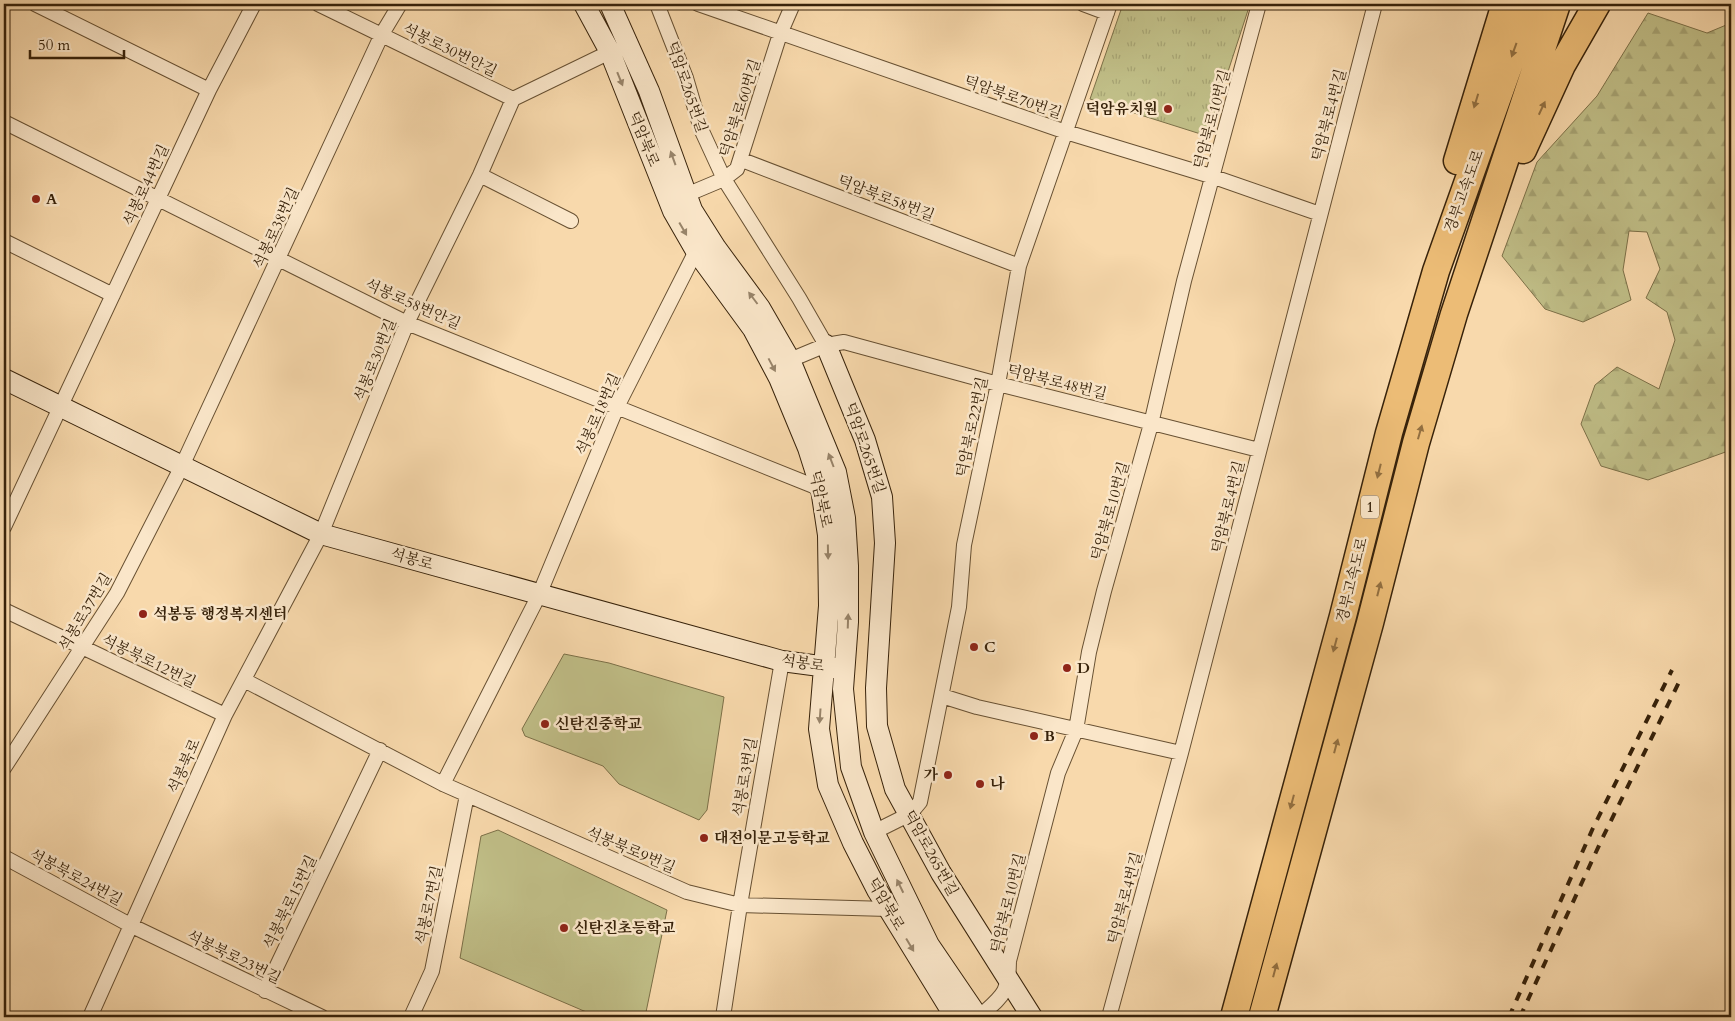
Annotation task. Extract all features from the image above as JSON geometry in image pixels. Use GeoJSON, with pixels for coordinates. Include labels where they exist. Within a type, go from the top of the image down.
{"type":"FeatureCollection","features":[{"type":"Feature","properties":{"kind":"highway"},"geometry":{"type":"LineString","coordinates":[[1389,433],[1439,217],[1505,4]]}},
{"type":"Feature","properties":{"kind":"highway","name":"경부고속도로"},"geometry":{"type":"LineString","coordinates":[[1234,1017],[1340,626],[1389,433],[1436,271],[1530,4]]}},
{"type":"Feature","properties":{"kind":"highway","name":"경부고속도로"},"geometry":{"type":"LineString","coordinates":[[1262,1017],[1370,623],[1416,443],[1454,314],[1557,4]]}},
{"type":"Feature","properties":{"kind":"highway"},"geometry":{"type":"LineString","coordinates":[[1454,314],[1494,214],[1549,94],[1569,52],[1597,4]]}},
{"type":"Feature","properties":{"kind":"street"},"geometry":{"type":"LineString","coordinates":[[35,4],[209,90]]}},
{"type":"Feature","properties":{"kind":"street","name":"석봉로44번길"},"geometry":{"type":"LineString","coordinates":[[4,527],[209,90],[254,4]]}},
{"type":"Feature","properties":{"kind":"street","name":"석봉로30번안길"},"geometry":{"type":"LineString","coordinates":[[318,4],[513,99]]}},
{"type":"Feature","properties":{"kind":"street","name":"석봉로38번길"},"geometry":{"type":"LineString","coordinates":[[182,466],[280,258],[382,34],[400,4]]}},
{"type":"Feature","properties":{"kind":"street","name":"덕암북로"},"geometry":{"type":"LineString","coordinates":[[584,4],[610,52],[673,211],[696,251],[753,330],[779,378],[822,489],[828,535],[829,606],[819,729],[828,785],[853,843],[888,908],[955,1017]]}},
{"type":"Feature","properties":{"kind":"street","name":"덕암북로"},"geometry":{"type":"LineString","coordinates":[[610,4],[649,91],[692,210],[716,248],[760,308],[790,360],[836,472],[845,518],[848,566],[848,622],[843,689],[851,767],[874,832],[929,946],[979,1017]]}},
{"type":"Feature","properties":{"kind":"street","name":"덕암로265번길"},"geometry":{"type":"LineString","coordinates":[[657,4],[686,78],[701,129],[724,179],[799,298],[826,345],[865,440],[882,497],[885,543],[876,688],[877,726],[895,789],[941,873],[1009,984],[1032,1017]]}},
{"type":"Feature","properties":{"kind":"street","name":"덕암북로70번길"},"geometry":{"type":"LineString","coordinates":[[698,4],[1066,132],[1214,177],[1320,214]]}},
{"type":"Feature","properties":{"kind":"street","name":"덕암북로60번길"},"geometry":{"type":"LineString","coordinates":[[686,194],[724,179],[737,169],[742,160],[780,34],[793,4]]}},
{"type":"Feature","properties":{"kind":"street","name":"덕암북로22번길"},"geometry":{"type":"LineString","coordinates":[[910,814],[920,802],[942,696],[959,607],[964,545],[998,384],[1020,266],[1109,8],[1083,4]]}},
{"type":"Feature","properties":{"kind":"street","name":"덕암북로10번길"},"geometry":{"type":"LineString","coordinates":[[1009,984],[1009,961],[1058,773],[1076,730],[1091,643],[1151,424],[1184,281],[1214,177],[1259,4]]}},
{"type":"Feature","properties":{"kind":"street","name":"덕암북로4번길"},"geometry":{"type":"LineString","coordinates":[[1110,1017],[1181,753],[1375,4]]}},
{"type":"Feature","properties":{"kind":"street"},"geometry":{"type":"LineString","coordinates":[[513,99],[610,52]]}},
{"type":"Feature","properties":{"kind":"street","name":"석봉로30번길"},"geometry":{"type":"LineString","coordinates":[[321,534],[408,323],[480,175],[513,99]]}},
{"type":"Feature","properties":{"kind":"street","name":"석봉로58번안길"},"geometry":{"type":"LineString","coordinates":[[4,122],[408,323],[822,489]]}},
{"type":"Feature","properties":{"kind":"street","name":"덕암북로58번길"},"geometry":{"type":"LineString","coordinates":[[742,160],[1020,266]]}},
{"type":"Feature","properties":{"kind":"street"},"geometry":{"type":"LineString","coordinates":[[480,175],[571,221]]}},
{"type":"Feature","properties":{"kind":"street"},"geometry":{"type":"LineString","coordinates":[[4,241],[113,295]]}},
{"type":"Feature","properties":{"kind":"street","name":"석봉로18번길"},"geometry":{"type":"LineString","coordinates":[[539,595],[617,407],[696,251]]}},
{"type":"Feature","properties":{"kind":"street","name":"덕암북로48번길"},"geometry":{"type":"LineString","coordinates":[[790,360],[826,345],[844,342],[1151,424],[1259,450]]}},
{"type":"Feature","properties":{"kind":"street","name":"석봉로"},"geometry":{"type":"LineString","coordinates":[[4,379],[321,534],[782,661],[845,669]]}},
{"type":"Feature","properties":{"kind":"street","name":"석봉로37번길"},"geometry":{"type":"LineString","coordinates":[[4,768],[117,593],[182,466]]}},
{"type":"Feature","properties":{"kind":"street","name":"석봉북로"},"geometry":{"type":"LineString","coordinates":[[90,1017],[225,715],[321,534]]}},
{"type":"Feature","properties":{"kind":"street"},"geometry":{"type":"LineString","coordinates":[[443,784],[539,595]]}},
{"type":"Feature","properties":{"kind":"street","name":"석봉북로12번길"},"geometry":{"type":"LineString","coordinates":[[4,610],[225,715]]}},
{"type":"Feature","properties":{"kind":"street","name":"석봉로3번길"},"geometry":{"type":"LineString","coordinates":[[723,1017],[740,905],[782,661]]}},
{"type":"Feature","properties":{"kind":"street","name":"석봉북로9번길"},"geometry":{"type":"LineString","coordinates":[[244,680],[443,784],[687,892],[740,905],[888,908]]}},
{"type":"Feature","properties":{"kind":"street"},"geometry":{"type":"LineString","coordinates":[[942,696],[977,707],[1181,753]]}},
{"type":"Feature","properties":{"kind":"street","name":"석봉북로15번길"},"geometry":{"type":"LineString","coordinates":[[265,991],[380,750]]}},
{"type":"Feature","properties":{"kind":"street","name":"석봉로7번길"},"geometry":{"type":"LineString","coordinates":[[411,1017],[432,971],[467,795]]}},
{"type":"Feature","properties":{"kind":"street"},"geometry":{"type":"LineString","coordinates":[[874,832],[910,814]]}},
{"type":"Feature","properties":{"kind":"street","name":"석봉북로24번길"},"geometry":{"type":"LineString","coordinates":[[4,857],[132,926]]}},
{"type":"Feature","properties":{"kind":"street","name":"석봉북로23번길"},"geometry":{"type":"LineString","coordinates":[[132,926],[322,1017]]}},
{"type":"Feature","properties":{"kind":"street"},"geometry":{"type":"LineString","coordinates":[[979,1017],[998,1000],[1009,984]]}},
{"type":"Feature","properties":{"kind":"green space"},"geometry":{"type":"Polygon","coordinates":[[[1123,4],[1250,4],[1207,136],[1090,99],[1123,4]]]}},
{"type":"Feature","properties":{"kind":"green space"},"geometry":{"type":"Polygon","coordinates":[[[1648,13],[1707,33],[1731,23],[1731,450],[1648,480],[1601,466],[1581,424],[1595,385],[1617,367],[1659,389],[1675,340],[1667,312],[1646,298],[1660,269],[1647,232],[1629,231],[1623,270],[1631,300],[1583,322],[1545,309],[1502,256],[1537,162],[1597,96],[1648,13]]]}},
{"type":"Feature","properties":{"kind":"green space"},"geometry":{"type":"Polygon","coordinates":[[[564,654],[609,663],[724,697],[707,810],[699,820],[619,784],[603,766],[525,736],[522,729],[564,654]]]}},
{"type":"Feature","properties":{"kind":"green space","name":"신탄진초등학교"},"geometry":{"type":"Polygon","coordinates":[[[498,830],[667,910],[645,1017],[598,1017],[460,958],[481,836],[498,830]]]}},
{"type":"Feature","properties":{"kind":"railway"},"geometry":{"type":"LineString","coordinates":[[1509,1017],[1593,828],[1672,670]]}},
{"type":"Feature","properties":{"kind":"railway"},"geometry":{"type":"LineString","coordinates":[[1520,1017],[1602,839],[1682,676]]}},
{"type":"Feature","properties":{"kind":"place","name":"덕암유치원"},"geometry":{"type":"Point","coordinates":[1168,109]}},
{"type":"Feature","properties":{"kind":"place","name":"A"},"geometry":{"type":"Point","coordinates":[36,199]}},
{"type":"Feature","properties":{"kind":"place","name":"석봉동 행정복지센터"},"geometry":{"type":"Point","coordinates":[143,614]}},
{"type":"Feature","properties":{"kind":"place","name":"C"},"geometry":{"type":"Point","coordinates":[974,647]}},
{"type":"Feature","properties":{"kind":"place","name":"D"},"geometry":{"type":"Point","coordinates":[1067,668]}},
{"type":"Feature","properties":{"kind":"place","name":"신탄진중학교"},"geometry":{"type":"Point","coordinates":[545,724]}},
{"type":"Feature","properties":{"kind":"place","name":"B"},"geometry":{"type":"Point","coordinates":[1034,736]}},
{"type":"Feature","properties":{"kind":"place","name":"가"},"geometry":{"type":"Point","coordinates":[948,775]}},
{"type":"Feature","properties":{"kind":"place","name":"나"},"geometry":{"type":"Point","coordinates":[980,784]}},
{"type":"Feature","properties":{"kind":"place","name":"대전이문고등학교"},"geometry":{"type":"Point","coordinates":[704,838]}},
{"type":"Feature","properties":{"kind":"place","name":"신탄진초등학교"},"geometry":{"type":"Point","coordinates":[564,928]}}]}
